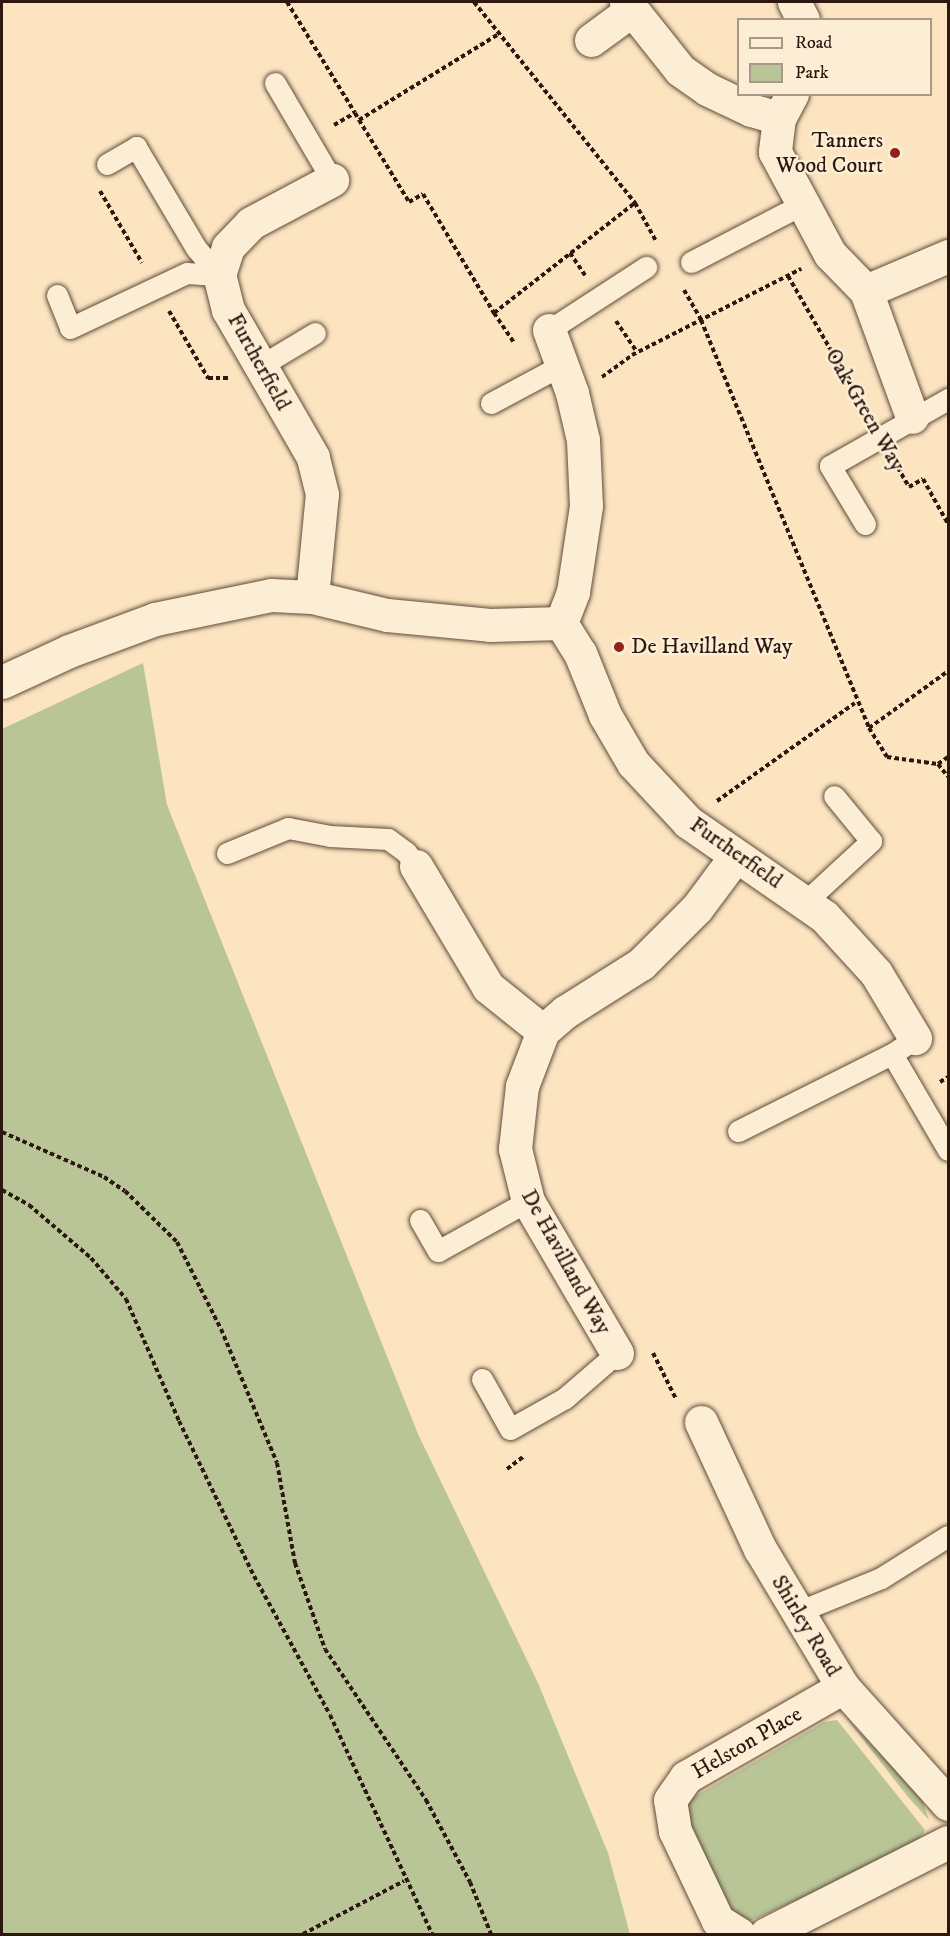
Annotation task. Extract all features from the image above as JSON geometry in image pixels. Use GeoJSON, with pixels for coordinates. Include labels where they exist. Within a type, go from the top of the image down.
{"type":"FeatureCollection","features":[{"type":"Feature","properties":{"kind":"street"},"geometry":{"type":"LineString","coordinates":[[794,2],[802,18]]}},
{"type":"Feature","properties":{"kind":"street"},"geometry":{"type":"LineString","coordinates":[[591,40],[629,6],[680,70],[706,89],[751,110],[785,106],[775,152],[830,254],[866,291],[948,256]]}},
{"type":"Feature","properties":{"kind":"street"},"geometry":{"type":"LineString","coordinates":[[219,275],[228,247],[251,223],[332,180]]}},
{"type":"Feature","properties":{"kind":"street","name":"Furtherfield"},"geometry":{"type":"LineString","coordinates":[[219,275],[228,310],[313,457],[322,494],[312,597]]}},
{"type":"Feature","properties":{"kind":"street","name":"Oak Green Way"},"geometry":{"type":"LineString","coordinates":[[866,291],[912,417]]}},
{"type":"Feature","properties":{"kind":"street"},"geometry":{"type":"LineString","coordinates":[[2,682],[69,651],[155,619],[271,595],[312,597],[387,615],[490,625],[561,623],[573,592],[586,506],[583,440],[567,379],[549,330]]}},
{"type":"Feature","properties":{"kind":"street","name":"Furtherfield"},"geometry":{"type":"LineString","coordinates":[[561,623],[580,653],[605,716],[633,763],[688,822],[735,857],[824,916],[876,973],[904,1046]]}},
{"type":"Feature","properties":{"kind":"street","name":"De Havilland Way"},"geometry":{"type":"LineString","coordinates":[[617,1353],[528,1201],[518,1174],[514,1129],[529,1060],[543,1030],[565,1012],[641,964],[697,908],[735,857]]}},
{"type":"Feature","properties":{"kind":"street"},"geometry":{"type":"LineString","coordinates":[[416,866],[488,987],[543,1030]]}},
{"type":"Feature","properties":{"kind":"street","name":"Shirley Road"},"geometry":{"type":"LineString","coordinates":[[701,1422],[760,1548],[795,1613],[843,1687],[948,1804]]}},
{"type":"Feature","properties":{"kind":"street","name":"Helston Place"},"geometry":{"type":"LineString","coordinates":[[739,1935],[718,1921],[675,1831],[670,1800],[686,1778],[843,1687]]}},
{"type":"Feature","properties":{"kind":"street"},"geometry":{"type":"LineString","coordinates":[[766,1935],[948,1842]]}},
{"type":"Feature","properties":{"kind":"lane"},"geometry":{"type":"LineString","coordinates":[[275,83],[332,180]]}},
{"type":"Feature","properties":{"kind":"lane"},"geometry":{"type":"LineString","coordinates":[[107,164],[136,147],[196,248],[219,275]]}},
{"type":"Feature","properties":{"kind":"lane"},"geometry":{"type":"LineString","coordinates":[[691,262],[803,204]]}},
{"type":"Feature","properties":{"kind":"lane"},"geometry":{"type":"LineString","coordinates":[[549,330],[646,267]]}},
{"type":"Feature","properties":{"kind":"lane"},"geometry":{"type":"LineString","coordinates":[[57,295],[70,328],[187,273],[219,275]]}},
{"type":"Feature","properties":{"kind":"lane"},"geometry":{"type":"LineString","coordinates":[[260,366],[315,333]]}},
{"type":"Feature","properties":{"kind":"lane"},"geometry":{"type":"LineString","coordinates":[[491,404],[567,379]]}},
{"type":"Feature","properties":{"kind":"lane"},"geometry":{"type":"LineString","coordinates":[[864,524],[830,466],[912,417],[948,399]]}},
{"type":"Feature","properties":{"kind":"lane"},"geometry":{"type":"LineString","coordinates":[[806,902],[871,841],[834,796]]}},
{"type":"Feature","properties":{"kind":"lane"},"geometry":{"type":"LineString","coordinates":[[226,853],[288,828],[330,836],[388,839],[416,866]]}},
{"type":"Feature","properties":{"kind":"lane"},"geometry":{"type":"LineString","coordinates":[[738,1131],[904,1046],[948,1150]]}},
{"type":"Feature","properties":{"kind":"lane"},"geometry":{"type":"LineString","coordinates":[[420,1220],[438,1251],[528,1201]]}},
{"type":"Feature","properties":{"kind":"lane"},"geometry":{"type":"LineString","coordinates":[[482,1379],[510,1430],[566,1398],[617,1353]]}},
{"type":"Feature","properties":{"kind":"lane"},"geometry":{"type":"LineString","coordinates":[[795,1613],[880,1578],[948,1536]]}},
{"type":"Feature","properties":{"kind":"path"},"geometry":{"type":"LineString","coordinates":[[287,2],[409,202],[423,194],[494,313],[635,203]]}},
{"type":"Feature","properties":{"kind":"path"},"geometry":{"type":"LineString","coordinates":[[474,2],[635,203],[662,252]]}},
{"type":"Feature","properties":{"kind":"path"},"geometry":{"type":"LineString","coordinates":[[359,120],[500,34]]}},
{"type":"Feature","properties":{"kind":"path"},"geometry":{"type":"LineString","coordinates":[[308,140],[355,113]]}},
{"type":"Feature","properties":{"kind":"path"},"geometry":{"type":"LineString","coordinates":[[567,379],[632,355],[830,254]]}},
{"type":"Feature","properties":{"kind":"path","name":"Oak Green Way"},"geometry":{"type":"LineString","coordinates":[[788,276],[909,487],[923,479],[948,524]]}},
{"type":"Feature","properties":{"kind":"path"},"geometry":{"type":"LineString","coordinates":[[679,281],[701,320],[855,703],[868,728],[887,757],[938,764],[948,757]]}},
{"type":"Feature","properties":{"kind":"path"},"geometry":{"type":"LineString","coordinates":[[868,728],[948,671]]}},
{"type":"Feature","properties":{"kind":"path"},"geometry":{"type":"LineString","coordinates":[[688,822],[855,703]]}},
{"type":"Feature","properties":{"kind":"path"},"geometry":{"type":"LineString","coordinates":[[938,764],[948,777]]}},
{"type":"Feature","properties":{"kind":"path"},"geometry":{"type":"LineString","coordinates":[[2,1132],[104,1177],[125,1191],[177,1242],[222,1329],[277,1463],[295,1563],[325,1649],[426,1800],[470,1882],[491,1935]]}},
{"type":"Feature","properties":{"kind":"path"},"geometry":{"type":"LineString","coordinates":[[2,1190],[29,1205],[91,1258],[126,1299],[184,1431],[254,1576],[330,1715],[404,1881],[432,1935]]}},
{"type":"Feature","properties":{"kind":"path"},"geometry":{"type":"LineString","coordinates":[[617,1353],[644,1334],[674,1397],[701,1422]]}},
{"type":"Feature","properties":{"kind":"path"},"geometry":{"type":"LineString","coordinates":[[303,1935],[404,1881]]}},
{"type":"Feature","properties":{"kind":"green space"},"geometry":{"type":"Polygon","coordinates":[[[143,663],[167,805],[418,1434],[538,1683],[608,1853],[630,1934],[2,1934],[2,729],[143,663]]]}},
{"type":"Feature","properties":{"kind":"green space"},"geometry":{"type":"Polygon","coordinates":[[[847,1719],[921,1796],[929,1820],[908,1797],[847,1719]]]}},
{"type":"Feature","properties":{"kind":"green space"},"geometry":{"type":"Polygon","coordinates":[[[837,1720],[925,1830],[923,1834],[906,1850],[759,1917],[749,1921],[732,1915],[681,1812],[685,1802],[824,1722],[837,1720]]]}},
{"type":"Feature","properties":{"kind":"place","name":"Tanners Wood Court"},"geometry":{"type":"Point","coordinates":[895,153]}},
{"type":"Feature","properties":{"kind":"place","name":"De Havilland Way"},"geometry":{"type":"Point","coordinates":[619,647]}}]}
